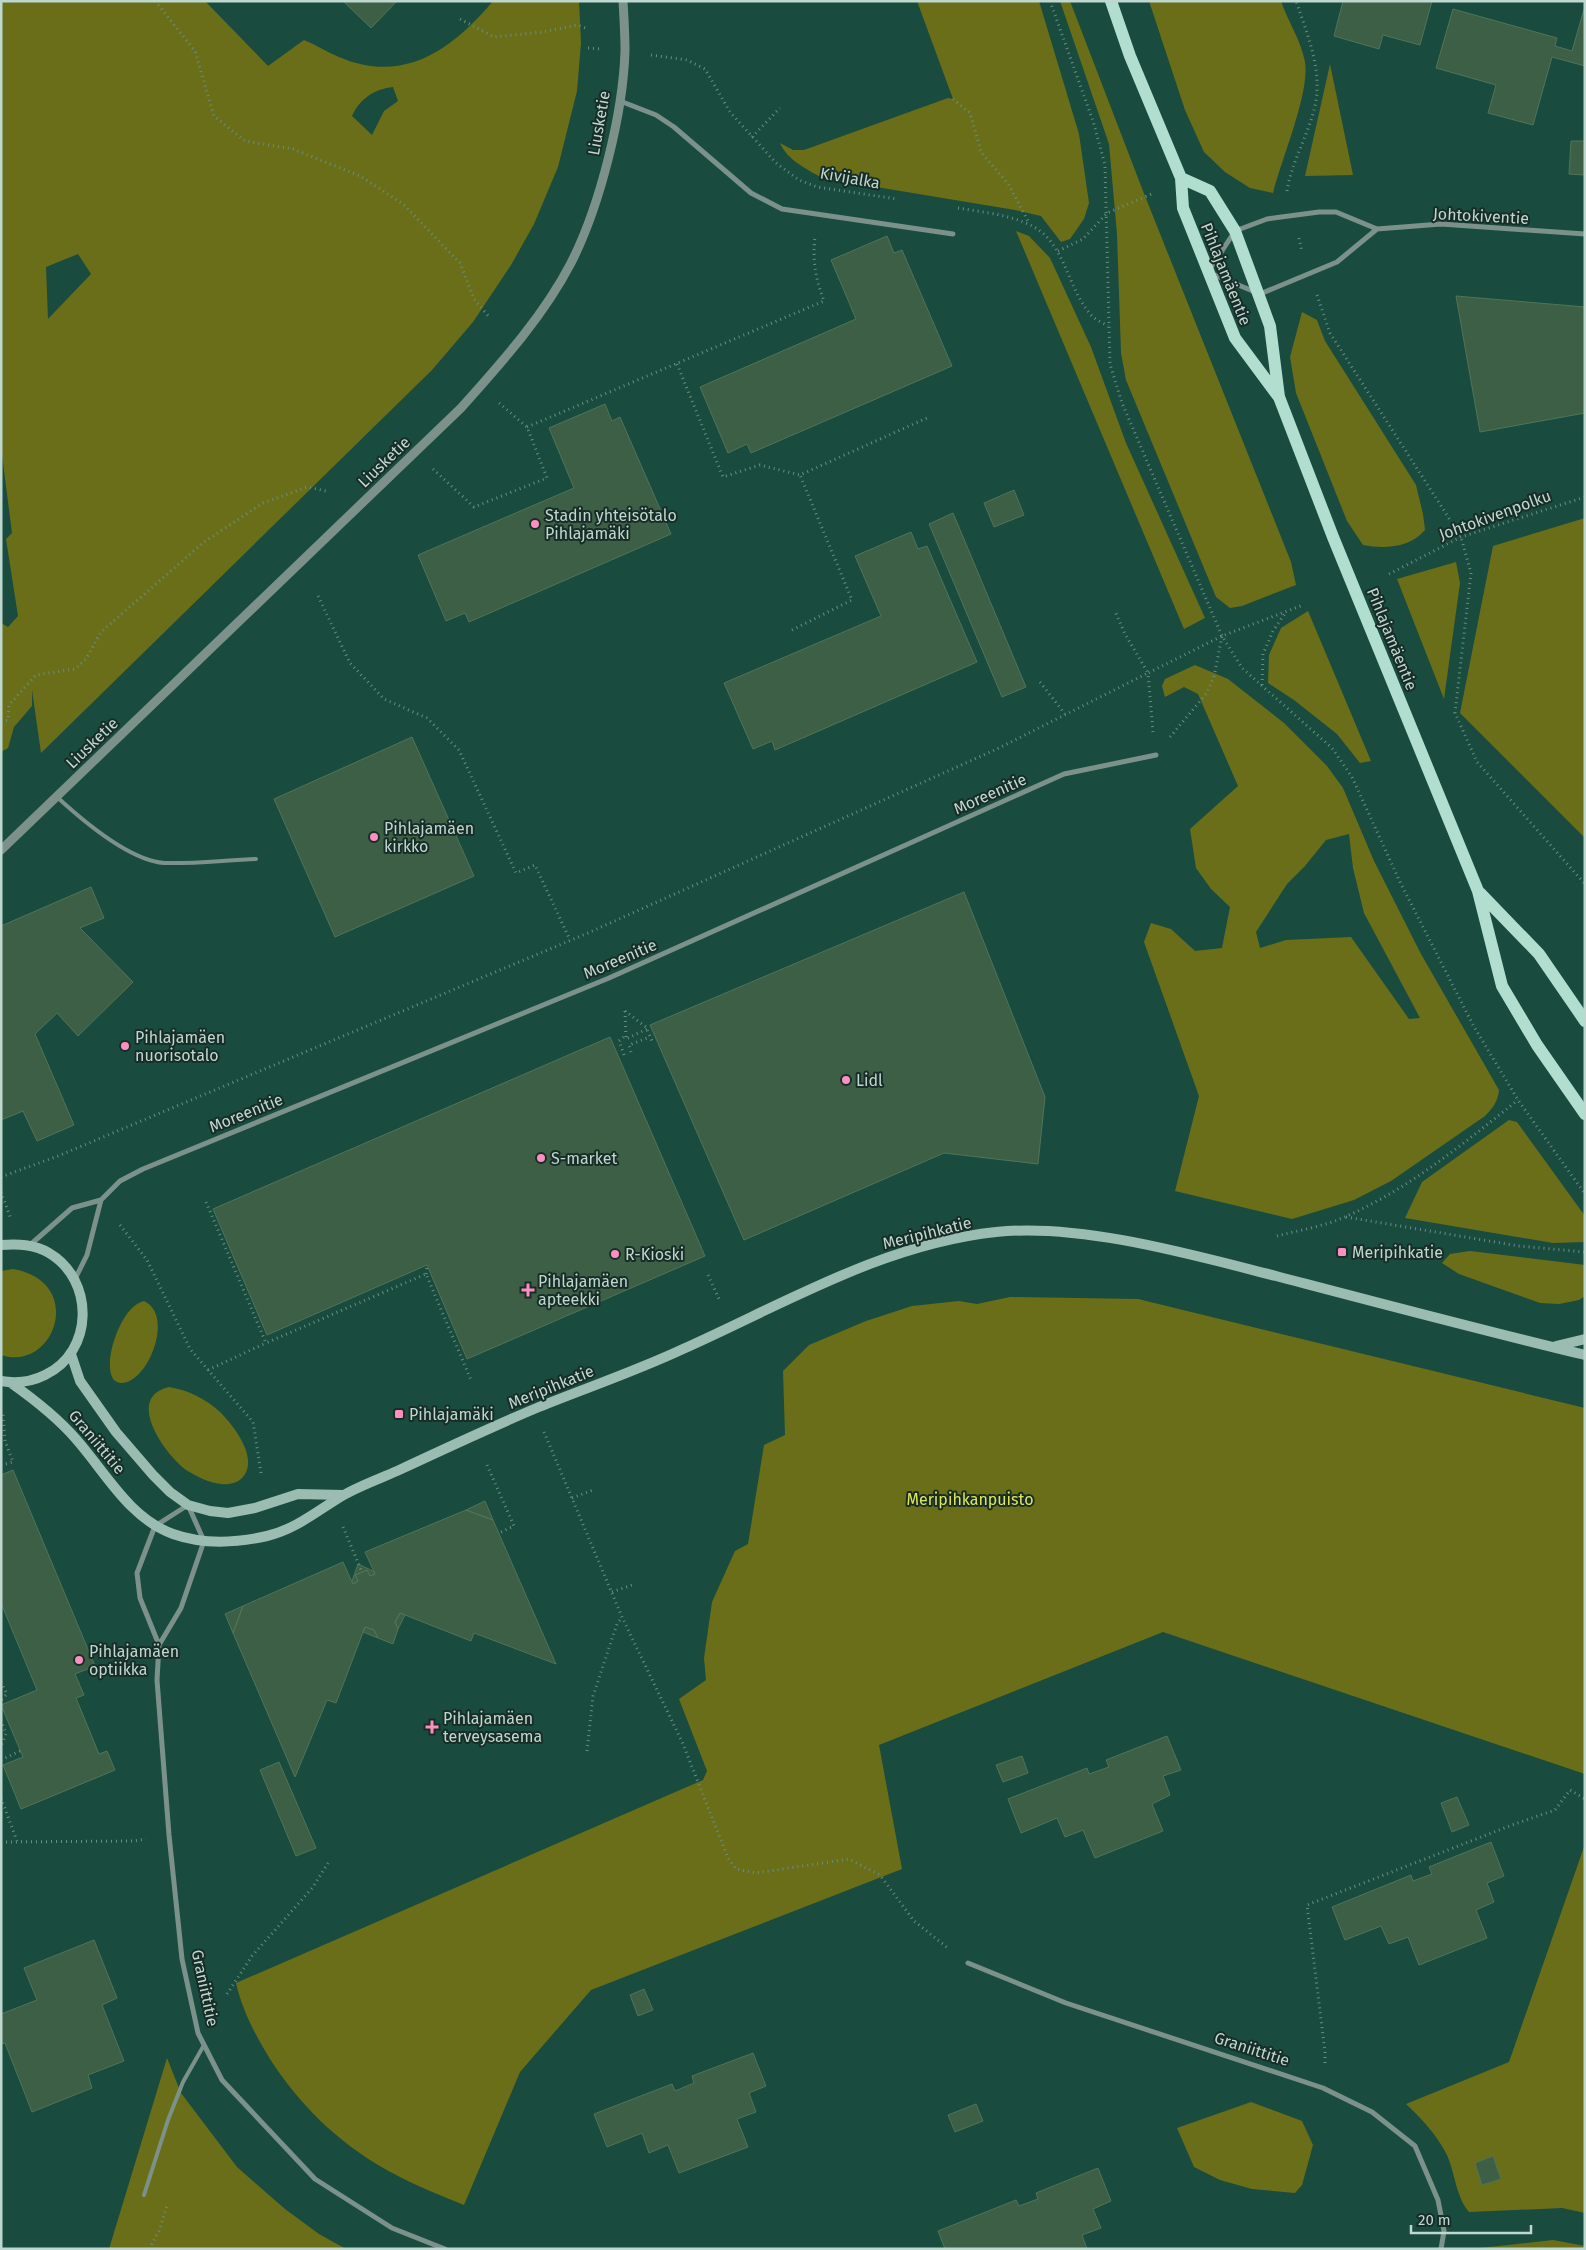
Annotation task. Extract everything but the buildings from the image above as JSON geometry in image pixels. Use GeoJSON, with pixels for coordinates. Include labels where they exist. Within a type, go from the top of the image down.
{"type":"FeatureCollection","features":[{"type":"Feature","properties":{"kind":"main road","name":"Pihlajamäentie"},"geometry":{"type":"LineString","coordinates":[[1111,1],[1130,56],[1181,178],[1183,208],[1207,272],[1235,338],[1279,397]]}},
{"type":"Feature","properties":{"kind":"main road","name":"Pihlajamäentie"},"geometry":{"type":"LineString","coordinates":[[1181,178],[1210,191],[1235,231],[1260,294],[1270,326],[1279,397],[1340,555],[1478,891],[1502,986],[1537,1045],[1585,1114]]}},
{"type":"Feature","properties":{"kind":"main road","name":"Pihlajamäentie"},"geometry":{"type":"LineString","coordinates":[[1478,891],[1538,954],[1585,1021]]}},
{"type":"Feature","properties":{"kind":"main road","name":"Meripihkatie"},"geometry":{"type":"LineString","coordinates":[[155,1526],[176,1536],[229,1543],[270,1535],[308,1520],[344,1495],[533,1409],[681,1350],[871,1262],[952,1239],[999,1232],[1050,1232],[1112,1239],[1226,1264],[1585,1355]]}},
{"type":"Feature","properties":{"kind":"main road"},"geometry":{"type":"LineString","coordinates":[[1,1245],[20,1244],[49,1253],[66,1266],[75,1278],[84,1308],[81,1334],[71,1354],[56,1370],[31,1381],[6,1382]]}},
{"type":"Feature","properties":{"kind":"main road","name":"Meripihkatie"},"geometry":{"type":"LineString","coordinates":[[1553,1347],[1585,1339]]}},
{"type":"Feature","properties":{"kind":"main road","name":"Graniittitie"},"geometry":{"type":"LineString","coordinates":[[71,1354],[80,1380],[116,1432],[152,1475],[170,1492],[188,1504]]}},
{"type":"Feature","properties":{"kind":"main road","name":"Graniittitie"},"geometry":{"type":"LineString","coordinates":[[6,1382],[49,1410],[78,1441],[134,1509],[155,1526]]}},
{"type":"Feature","properties":{"kind":"main road","name":"Meripihkatie"},"geometry":{"type":"LineString","coordinates":[[188,1504],[210,1511],[228,1513],[254,1508],[298,1494],[344,1495]]}},
{"type":"Feature","properties":{"kind":"street","name":"Liusketie"},"geometry":{"type":"LineString","coordinates":[[1,850],[461,408],[517,343],[571,263],[601,185],[613,140],[625,52],[623,1]]}},
{"type":"Feature","properties":{"kind":"street"},"geometry":{"type":"LineString","coordinates":[[619,101],[656,115],[674,127],[752,194],[782,210],[953,234]]}},
{"type":"Feature","properties":{"kind":"street","name":"Johtokiventie"},"geometry":{"type":"LineString","coordinates":[[1235,231],[1267,219],[1292,214],[1336,212],[1377,230],[1441,224],[1585,234]]}},
{"type":"Feature","properties":{"kind":"street"},"geometry":{"type":"LineString","coordinates":[[1235,231],[1207,272],[1260,294],[1337,262],[1377,230]]}},
{"type":"Feature","properties":{"kind":"street","name":"Moreenitie"},"geometry":{"type":"LineString","coordinates":[[75,1278],[87,1255],[102,1200],[120,1180],[143,1168],[609,978],[1064,774],[1156,755]]}},
{"type":"Feature","properties":{"kind":"street"},"geometry":{"type":"LineString","coordinates":[[30,1246],[72,1208],[102,1200]]}},
{"type":"Feature","properties":{"kind":"street"},"geometry":{"type":"LineString","coordinates":[[155,1526],[188,1504],[204,1541]]}},
{"type":"Feature","properties":{"kind":"street","name":"Graniittitie"},"geometry":{"type":"LineString","coordinates":[[155,1526],[138,1573],[140,1598],[159,1645],[157,1680],[169,1835],[182,1959],[198,2033],[222,2080],[315,2179],[392,2228],[445,2249]]}},
{"type":"Feature","properties":{"kind":"street","name":"Graniittitie"},"geometry":{"type":"LineString","coordinates":[[159,1645],[181,1608],[204,1541]]}},
{"type":"Feature","properties":{"kind":"street","name":"Graniittitie"},"geometry":{"type":"LineString","coordinates":[[968,1963],[1066,2003],[1323,2088],[1372,2112],[1414,2146],[1438,2200],[1444,2231],[1441,2249]]}},
{"type":"Feature","properties":{"kind":"lane"},"geometry":{"type":"LineString","coordinates":[[57,797],[86,823],[127,851],[162,863],[256,859]]}},
{"type":"Feature","properties":{"kind":"lane"},"geometry":{"type":"LineString","coordinates":[[144,2196],[168,2120],[183,2082],[204,2044]]}},
{"type":"Feature","properties":{"kind":"path"},"geometry":{"type":"LineString","coordinates":[[155,1],[194,51],[214,116],[245,142],[293,149],[360,176],[403,204],[460,263],[474,299],[490,318]]}},
{"type":"Feature","properties":{"kind":"path"},"geometry":{"type":"LineString","coordinates":[[1050,1],[1093,121],[1105,165],[1110,364],[1122,403],[1222,636],[1242,668],[1332,748],[1352,777],[1419,920],[1473,1026],[1518,1100],[1585,1194]]}},
{"type":"Feature","properties":{"kind":"path"},"geometry":{"type":"LineString","coordinates":[[1296,1],[1309,38],[1318,86],[1314,110],[1288,186],[1287,196],[1309,274],[1330,333],[1461,537],[1471,574],[1455,713],[1477,762],[1585,884]]}},
{"type":"Feature","properties":{"kind":"path"},"geometry":{"type":"LineString","coordinates":[[460,19],[494,36],[543,32],[577,25],[588,29]]}},
{"type":"Feature","properties":{"kind":"path","name":"Kivijalka"},"geometry":{"type":"LineString","coordinates":[[588,48],[665,56],[696,63],[705,69],[730,112],[752,137],[776,163],[799,180],[826,188],[903,200]]}},
{"type":"Feature","properties":{"kind":"path"},"geometry":{"type":"LineString","coordinates":[[953,99],[970,114],[981,152],[1009,185],[1029,224]]}},
{"type":"Feature","properties":{"kind":"path"},"geometry":{"type":"LineString","coordinates":[[752,137],[780,108]]}},
{"type":"Feature","properties":{"kind":"path"},"geometry":{"type":"LineString","coordinates":[[1058,251],[1083,239],[1107,213],[1151,194],[1181,178]]}},
{"type":"Feature","properties":{"kind":"path"},"geometry":{"type":"LineString","coordinates":[[527,427],[824,301],[817,282],[814,266],[814,243],[818,215],[826,188]]}},
{"type":"Feature","properties":{"kind":"path"},"geometry":{"type":"LineString","coordinates":[[952,207],[1000,215],[1029,224],[1043,233],[1058,251],[1080,298],[1093,317],[1109,326]]}},
{"type":"Feature","properties":{"kind":"path"},"geometry":{"type":"LineString","coordinates":[[677,364],[723,477],[760,465],[800,475],[927,418]]}},
{"type":"Feature","properties":{"kind":"path"},"geometry":{"type":"LineString","coordinates":[[416,451],[439,477],[474,507],[547,478],[527,427],[480,386]]}},
{"type":"Feature","properties":{"kind":"path"},"geometry":{"type":"LineString","coordinates":[[792,630],[852,600],[800,475]]}},
{"type":"Feature","properties":{"kind":"path"},"geometry":{"type":"LineString","coordinates":[[1,721],[8,720],[9,705],[36,675],[75,669],[86,659],[101,632],[204,542],[263,503],[307,487],[326,491]]}},
{"type":"Feature","properties":{"kind":"path","name":"Johtokivenpolku"},"geometry":{"type":"LineString","coordinates":[[1389,574],[1461,537],[1585,497]]}},
{"type":"Feature","properties":{"kind":"path"},"geometry":{"type":"LineString","coordinates":[[318,596],[350,663],[384,699],[427,718],[459,750],[516,873],[535,864],[570,940]]}},
{"type":"Feature","properties":{"kind":"path"},"geometry":{"type":"LineString","coordinates":[[1,1177],[67,1152],[570,940],[999,748],[1222,636],[1303,605]]}},
{"type":"Feature","properties":{"kind":"path"},"geometry":{"type":"LineString","coordinates":[[1115,611],[1125,634],[1148,673],[1156,755]]}},
{"type":"Feature","properties":{"kind":"path"},"geometry":{"type":"LineString","coordinates":[[1262,685],[1263,654],[1273,631],[1287,611]]}},
{"type":"Feature","properties":{"kind":"path"},"geometry":{"type":"LineString","coordinates":[[1156,755],[1206,694],[1214,677],[1222,636]]}},
{"type":"Feature","properties":{"kind":"path"},"geometry":{"type":"LineString","coordinates":[[1040,682],[1065,714]]}},
{"type":"Feature","properties":{"kind":"path"},"geometry":{"type":"LineString","coordinates":[[625,1036],[625,1010],[646,1027],[653,1043]]}},
{"type":"Feature","properties":{"kind":"path"},"geometry":{"type":"LineString","coordinates":[[625,1036],[626,1039],[647,1030]]}},
{"type":"Feature","properties":{"kind":"path"},"geometry":{"type":"LineString","coordinates":[[624,1055],[619,1041],[625,1036]]}},
{"type":"Feature","properties":{"kind":"path"},"geometry":{"type":"LineString","coordinates":[[631,1052],[629,1045],[650,1036]]}},
{"type":"Feature","properties":{"kind":"path"},"geometry":{"type":"LineString","coordinates":[[1277,1236],[1345,1217],[1393,1193],[1462,1145],[1518,1100]]}},
{"type":"Feature","properties":{"kind":"path"},"geometry":{"type":"LineString","coordinates":[[102,1200],[147,1260],[190,1349],[253,1422],[261,1474]]}},
{"type":"Feature","properties":{"kind":"path"},"geometry":{"type":"LineString","coordinates":[[206,1202],[266,1343]]}},
{"type":"Feature","properties":{"kind":"path"},"geometry":{"type":"LineString","coordinates":[[1345,1217],[1519,1246],[1585,1252]]}},
{"type":"Feature","properties":{"kind":"path"},"geometry":{"type":"LineString","coordinates":[[427,1266],[426,1274],[471,1380]]}},
{"type":"Feature","properties":{"kind":"path"},"geometry":{"type":"LineString","coordinates":[[208,1370],[426,1274]]}},
{"type":"Feature","properties":{"kind":"path"},"geometry":{"type":"LineString","coordinates":[[708,1275],[720,1301]]}},
{"type":"Feature","properties":{"kind":"path"},"geometry":{"type":"LineString","coordinates":[[533,1409],[622,1617],[683,1744],[728,1858],[736,1869],[756,1873],[849,1860],[880,1875],[914,1921],[968,1963]]}},
{"type":"Feature","properties":{"kind":"path"},"geometry":{"type":"LineString","coordinates":[[1,1465],[12,1462],[5,1441],[3,1414]]}},
{"type":"Feature","properties":{"kind":"path"},"geometry":{"type":"LineString","coordinates":[[488,1464],[514,1526],[499,1533]]}},
{"type":"Feature","properties":{"kind":"path"},"geometry":{"type":"LineString","coordinates":[[572,1498],[593,1490]]}},
{"type":"Feature","properties":{"kind":"path"},"geometry":{"type":"LineString","coordinates":[[343,1527],[362,1572]]}},
{"type":"Feature","properties":{"kind":"path"},"geometry":{"type":"LineString","coordinates":[[612,1592],[632,1585]]}},
{"type":"Feature","properties":{"kind":"path"},"geometry":{"type":"LineString","coordinates":[[587,1751],[593,1696],[617,1624],[622,1617]]}},
{"type":"Feature","properties":{"kind":"path"},"geometry":{"type":"LineString","coordinates":[[1,1682],[6,1694],[1,1700]]}},
{"type":"Feature","properties":{"kind":"path"},"geometry":{"type":"LineString","coordinates":[[1,1720],[6,1734],[1,1746]]}},
{"type":"Feature","properties":{"kind":"path"},"geometry":{"type":"LineString","coordinates":[[1,1760],[20,1751]]}},
{"type":"Feature","properties":{"kind":"path"},"geometry":{"type":"LineString","coordinates":[[1323,2088],[1325,2052],[1307,1905],[1555,1810],[1570,1790],[1585,1799]]}},
{"type":"Feature","properties":{"kind":"path"},"geometry":{"type":"LineString","coordinates":[[1,1798],[17,1841]]}},
{"type":"Feature","properties":{"kind":"path"},"geometry":{"type":"LineString","coordinates":[[1,1842],[134,1841],[169,1835]]}},
{"type":"Feature","properties":{"kind":"path"},"geometry":{"type":"LineString","coordinates":[[227,1994],[252,1956],[313,1887],[328,1864]]}},
{"type":"Feature","properties":{"kind":"green space"},"geometry":{"type":"Polygon","coordinates":[[[1,1],[205,1],[268,66],[304,40],[339,57],[363,65],[385,67],[406,64],[425,58],[444,47],[461,34],[493,1],[579,1],[581,43],[577,91],[558,167],[534,224],[511,265],[473,322],[432,370],[41,753],[32,690],[32,706],[14,727],[8,748],[1,752],[1,623],[8,627],[18,616],[6,539],[12,533],[1,447],[1,1]],[[393,87],[374,92],[364,99],[352,116],[372,135],[384,111],[398,101],[393,87]],[[78,254],[46,267],[48,319],[91,274],[78,254]]]}},
{"type":"Feature","properties":{"kind":"green space"},"geometry":{"type":"Polygon","coordinates":[[[917,1],[1039,1],[1079,134],[1089,203],[1084,219],[1070,239],[1061,242],[1041,216],[822,178],[798,164],[783,149],[780,143],[793,150],[804,150],[948,98],[953,99],[917,1]]]}},
{"type":"Feature","properties":{"kind":"green space"},"geometry":{"type":"Polygon","coordinates":[[[1060,1],[1070,1],[1143,191],[1291,562],[1296,585],[1242,606],[1230,608],[1216,597],[1126,380],[1121,353],[1117,234],[1109,144],[1060,1]]]}},
{"type":"Feature","properties":{"kind":"green space"},"geometry":{"type":"Polygon","coordinates":[[[1149,1],[1281,1],[1303,54],[1305,75],[1294,127],[1273,193],[1250,188],[1225,172],[1204,152],[1185,110],[1149,1]]]}},
{"type":"Feature","properties":{"kind":"green space"},"geometry":{"type":"Polygon","coordinates":[[[1330,64],[1353,175],[1305,176],[1330,64]]]}},
{"type":"Feature","properties":{"kind":"green space"},"geometry":{"type":"Polygon","coordinates":[[[1016,231],[1029,236],[1050,258],[1091,347],[1126,443],[1205,618],[1184,629],[1016,231]]]}},
{"type":"Feature","properties":{"kind":"green space"},"geometry":{"type":"Polygon","coordinates":[[[1302,312],[1317,320],[1325,341],[1416,485],[1425,530],[1419,536],[1404,544],[1388,547],[1363,545],[1347,521],[1296,393],[1290,357],[1302,312]]]}},
{"type":"Feature","properties":{"kind":"green space"},"geometry":{"type":"Polygon","coordinates":[[[1585,518],[1585,838],[1460,713],[1493,546],[1585,518]]]}},
{"type":"Feature","properties":{"kind":"green space"},"geometry":{"type":"Polygon","coordinates":[[[1456,562],[1460,583],[1444,699],[1397,579],[1456,562]]]}},
{"type":"Feature","properties":{"kind":"green space"},"geometry":{"type":"Polygon","coordinates":[[[1308,611],[1371,761],[1360,763],[1337,734],[1294,700],[1268,683],[1269,655],[1281,628],[1308,611]]]}},
{"type":"Feature","properties":{"kind":"green space"},"geometry":{"type":"Polygon","coordinates":[[[1195,665],[1228,679],[1284,723],[1327,766],[1343,788],[1374,861],[1421,954],[1499,1090],[1495,1104],[1485,1116],[1391,1181],[1354,1200],[1292,1219],[1175,1191],[1199,1096],[1144,942],[1151,923],[1171,929],[1195,951],[1222,948],[1230,907],[1211,889],[1196,868],[1190,829],[1238,786],[1198,694],[1184,687],[1165,697],[1162,686],[1165,679],[1195,665]],[[1349,834],[1326,840],[1305,866],[1287,884],[1256,932],[1260,948],[1286,940],[1351,937],[1409,1019],[1420,1018],[1364,913],[1353,868],[1349,834]]]}},
{"type":"Feature","properties":{"kind":"green space"},"geometry":{"type":"Polygon","coordinates":[[[1509,1120],[1517,1122],[1585,1216],[1585,1242],[1553,1243],[1405,1218],[1422,1182],[1509,1120]]]}},
{"type":"Feature","properties":{"kind":"green space"},"geometry":{"type":"Polygon","coordinates":[[[1470,1251],[1585,1265],[1585,1296],[1579,1300],[1559,1304],[1540,1303],[1459,1274],[1442,1263],[1450,1254],[1470,1251]]]}},
{"type":"Feature","properties":{"kind":"green space"},"geometry":{"type":"Polygon","coordinates":[[[13,1269],[36,1277],[50,1290],[56,1307],[55,1324],[48,1339],[36,1351],[20,1357],[1,1355],[1,1271],[13,1269]]]}},
{"type":"Feature","properties":{"kind":"green space","name":"Meripihkanpuisto"},"geometry":{"type":"Polygon","coordinates":[[[1010,1297],[1138,1299],[1585,1408],[1585,1774],[1163,1632],[879,1745],[902,1869],[591,1990],[520,2072],[464,2205],[398,2176],[360,2153],[343,2140],[326,2126],[296,2095],[270,2059],[250,2022],[236,1983],[703,1780],[707,1771],[679,1699],[706,1680],[704,1658],[712,1602],[735,1551],[748,1544],[764,1445],[785,1435],[783,1371],[809,1345],[866,1321],[912,1306],[959,1301],[977,1304],[1010,1297]]]}},
{"type":"Feature","properties":{"kind":"green space"},"geometry":{"type":"Polygon","coordinates":[[[144,1301],[153,1309],[158,1321],[153,1351],[146,1365],[137,1376],[127,1382],[117,1382],[112,1376],[110,1367],[114,1341],[126,1315],[135,1306],[144,1301]]]}},
{"type":"Feature","properties":{"kind":"green space"},"geometry":{"type":"Polygon","coordinates":[[[169,1387],[183,1390],[203,1399],[215,1407],[232,1426],[247,1452],[247,1470],[240,1480],[227,1484],[207,1481],[186,1470],[168,1452],[153,1427],[149,1414],[150,1402],[156,1393],[169,1387]]]}},
{"type":"Feature","properties":{"kind":"green space"},"geometry":{"type":"Polygon","coordinates":[[[1585,1844],[1585,2213],[1562,2208],[1469,2212],[1461,2199],[1450,2162],[1439,2141],[1418,2115],[1406,2104],[1509,2062],[1585,1844]]]}},
{"type":"Feature","properties":{"kind":"green space"},"geometry":{"type":"Polygon","coordinates":[[[167,2058],[181,2093],[237,2167],[285,2209],[319,2234],[346,2249],[109,2249],[167,2058]]]}},
{"type":"Feature","properties":{"kind":"green space"},"geometry":{"type":"Polygon","coordinates":[[[1251,2102],[1302,2121],[1313,2145],[1302,2185],[1295,2193],[1252,2189],[1220,2180],[1194,2167],[1177,2128],[1251,2102]]]}},
{"type":"Feature","properties":{"kind":"green space"},"geometry":{"type":"Polygon","coordinates":[[[1553,2240],[1585,2246],[1585,2249],[1471,2249],[1553,2240]]]}},
{"type":"Feature","properties":{"kind":"place","name":"Stadin yhteisötalo Pihlajamäki"},"geometry":{"type":"Point","coordinates":[535,524]}},
{"type":"Feature","properties":{"kind":"place","name":"Pihlajamäen kirkko"},"geometry":{"type":"Point","coordinates":[374,837]}},
{"type":"Feature","properties":{"kind":"place","name":"Pihlajamäen nuorisotalo"},"geometry":{"type":"Point","coordinates":[125,1046]}},
{"type":"Feature","properties":{"kind":"place","name":"Lidl"},"geometry":{"type":"Point","coordinates":[846,1080]}},
{"type":"Feature","properties":{"kind":"place","name":"S-market"},"geometry":{"type":"Point","coordinates":[541,1158]}},
{"type":"Feature","properties":{"kind":"place","name":"Meripihkatie"},"geometry":{"type":"Point","coordinates":[1342,1252]}},
{"type":"Feature","properties":{"kind":"place","name":"R-Kioski"},"geometry":{"type":"Point","coordinates":[615,1254]}},
{"type":"Feature","properties":{"kind":"place","name":"Pihlajamäen apteekki"},"geometry":{"type":"Point","coordinates":[528,1290]}},
{"type":"Feature","properties":{"kind":"place","name":"Pihlajamäki"},"geometry":{"type":"Point","coordinates":[399,1414]}},
{"type":"Feature","properties":{"kind":"place","name":"Pihlajamäen optiikka"},"geometry":{"type":"Point","coordinates":[79,1660]}},
{"type":"Feature","properties":{"kind":"place","name":"Pihlajamäen terveysasema"},"geometry":{"type":"Point","coordinates":[432,1727]}}]}
